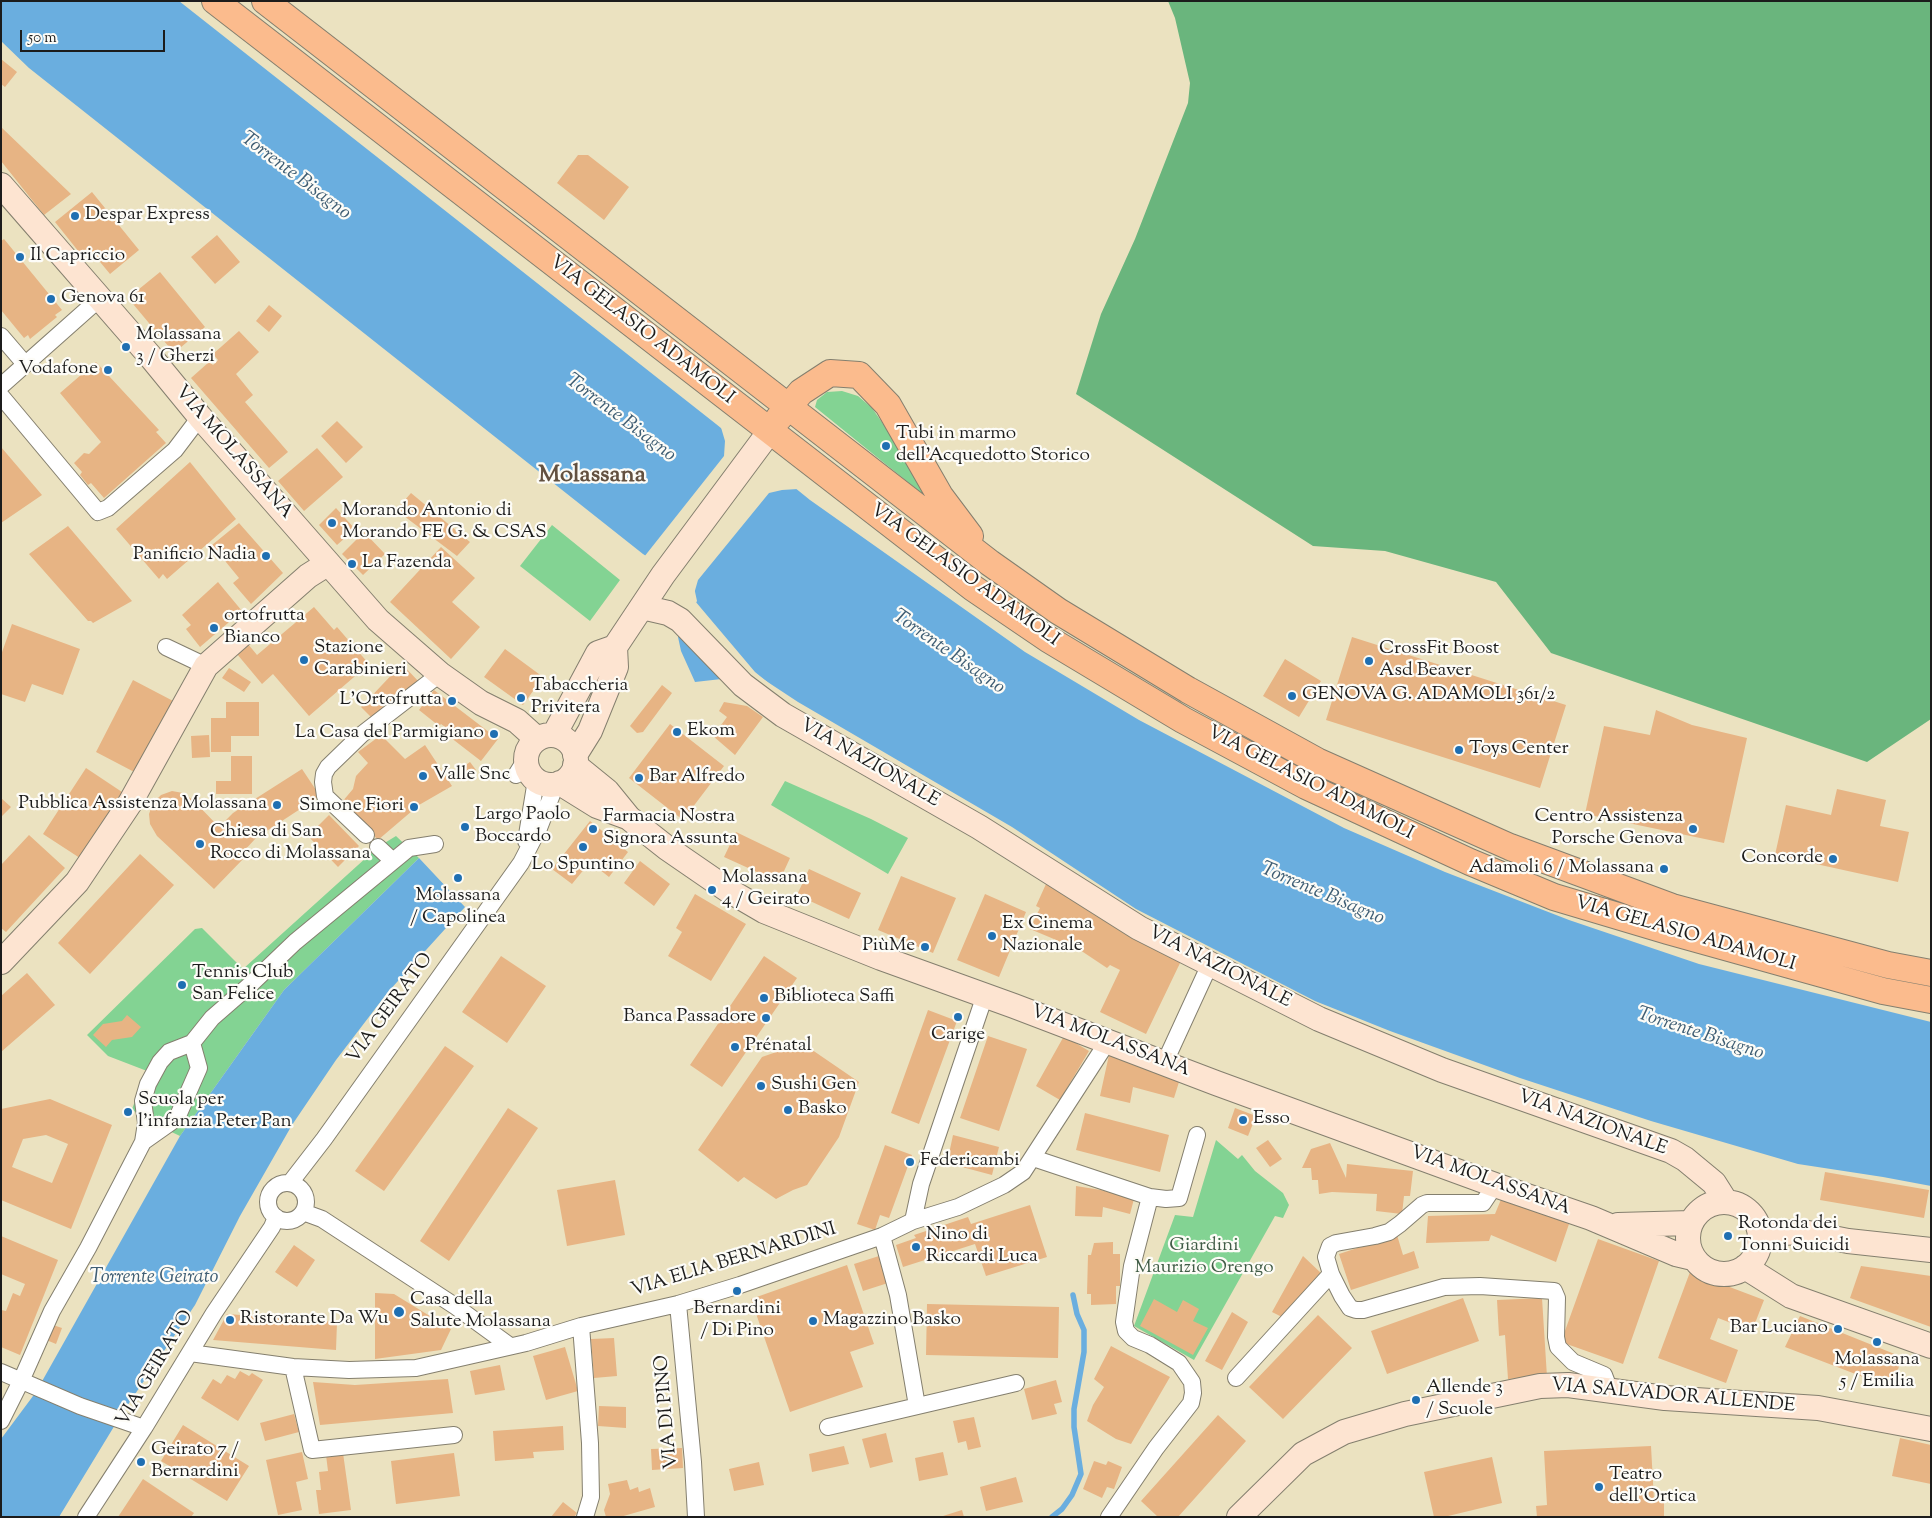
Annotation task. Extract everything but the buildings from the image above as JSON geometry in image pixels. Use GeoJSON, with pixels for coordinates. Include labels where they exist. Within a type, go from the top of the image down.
{"type":"FeatureCollection","features":[{"type":"Feature","properties":{"kind":"main road","name":"VIA GELASIO ADAMOLI"},"geometry":{"type":"LineString","coordinates":[[215,1],[763,440],[1048,640],[1183,720],[1306,786],[1470,862],[1554,897],[1668,932],[1883,991],[1931,1000]]}},
{"type":"Feature","properties":{"kind":"main road","name":"VIA GELASIO ADAMOLI"},"geometry":{"type":"LineString","coordinates":[[265,1],[990,563],[1058,611],[1188,690],[1317,761],[1510,847],[1672,907],[1888,965],[1931,973]]}},
{"type":"Feature","properties":{"kind":"main road","name":"VIA MOLASSANA"},"geometry":{"type":"LineString","coordinates":[[2,187],[327,564],[378,620],[440,674],[482,703],[507,733],[546,762],[597,806],[629,818],[667,848],[728,890],[764,911],[881,958],[1495,1185],[1612,1225],[1676,1254],[1693,1258]]}},
{"type":"Feature","properties":{"kind":"main road"},"geometry":{"type":"LineString","coordinates":[[546,762],[590,731],[616,668],[615,647],[659,580],[788,406],[801,392],[830,373],[859,375],[888,405],[940,496],[990,563]]}},
{"type":"Feature","properties":{"kind":"main road"},"geometry":{"type":"LineString","coordinates":[[1,962],[77,882],[130,803],[206,666],[308,576],[327,564]]}},
{"type":"Feature","properties":{"kind":"main road","name":"VIA NAZIONALE"},"geometry":{"type":"LineString","coordinates":[[659,580],[783,715]]}},
{"type":"Feature","properties":{"kind":"main road","name":"VIA NAZIONALE"},"geometry":{"type":"LineString","coordinates":[[642,606],[668,613],[680,620],[743,685],[783,715],[979,827],[1140,928],[1319,1019],[1442,1070],[1648,1142],[1685,1159],[1714,1183],[1726,1202]]}},
{"type":"Feature","properties":{"kind":"main road","name":"VIA NAZIONALE"},"geometry":{"type":"LineString","coordinates":[[1685,1159],[1697,1216]]}},
{"type":"Feature","properties":{"kind":"main road"},"geometry":{"type":"LineString","coordinates":[[1726,1202],[1742,1207],[1758,1226],[1760,1234],[1758,1251],[1745,1268],[1727,1274],[1717,1274],[1708,1271],[1693,1258],[1688,1241],[1697,1216],[1714,1204],[1726,1202]]}},
{"type":"Feature","properties":{"kind":"main road","name":"VIA MOLASSANA"},"geometry":{"type":"LineString","coordinates":[[1612,1225],[1697,1216]]}},
{"type":"Feature","properties":{"kind":"main road"},"geometry":{"type":"LineString","coordinates":[[1760,1234],[1803,1232],[1848,1241],[1931,1250]]}},
{"type":"Feature","properties":{"kind":"main road"},"geometry":{"type":"LineString","coordinates":[[1745,1268],[1791,1296],[1931,1346]]}},
{"type":"Feature","properties":{"kind":"main road","name":"VIA SALVADOR ALLENDE"},"geometry":{"type":"LineString","coordinates":[[1239,1517],[1303,1454],[1344,1432],[1405,1414],[1540,1386],[1568,1385],[1665,1398],[1818,1408],[1931,1429]]}},
{"type":"Feature","properties":{"kind":"street"},"geometry":{"type":"LineString","coordinates":[[1,386],[99,299]]}},
{"type":"Feature","properties":{"kind":"street"},"geometry":{"type":"LineString","coordinates":[[1,336],[25,364]]}},
{"type":"Feature","properties":{"kind":"street"},"geometry":{"type":"LineString","coordinates":[[1,396],[98,512],[108,508],[175,450],[200,417]]}},
{"type":"Feature","properties":{"kind":"street"},"geometry":{"type":"LineString","coordinates":[[166,646],[206,666]]}},
{"type":"Feature","properties":{"kind":"street"},"geometry":{"type":"LineString","coordinates":[[366,835],[325,796],[324,774],[328,767],[361,735],[440,674]]}},
{"type":"Feature","properties":{"kind":"street","name":"VIA GEIRATO"},"geometry":{"type":"LineString","coordinates":[[86,1517],[144,1428],[214,1313],[272,1227],[276,1217],[269,1207],[270,1195],[278,1186],[290,1183],[324,1139],[523,858],[546,762]]}},
{"type":"Feature","properties":{"kind":"street"},"geometry":{"type":"LineString","coordinates":[[1,1421],[52,1311],[88,1248],[143,1142],[146,1123],[143,1101],[148,1084],[160,1062],[169,1052],[192,1043],[212,1018],[295,942],[409,848],[435,844]]}},
{"type":"Feature","properties":{"kind":"street"},"geometry":{"type":"LineString","coordinates":[[378,847],[393,862]]}},
{"type":"Feature","properties":{"kind":"street"},"geometry":{"type":"LineString","coordinates":[[1165,1062],[1210,964]]}},
{"type":"Feature","properties":{"kind":"street"},"geometry":{"type":"LineString","coordinates":[[913,1221],[921,1184],[985,995]]}},
{"type":"Feature","properties":{"kind":"street","name":"VIA ELIA BERNARDINI"},"geometry":{"type":"LineString","coordinates":[[190,1353],[294,1367],[350,1370],[416,1368],[526,1343],[582,1326],[678,1304],[782,1270],[882,1236],[913,1221],[958,1207],[1004,1185],[1023,1172],[1108,1041]]}},
{"type":"Feature","properties":{"kind":"street"},"geometry":{"type":"LineString","coordinates":[[143,1142],[177,1118],[199,1068],[192,1043]]}},
{"type":"Feature","properties":{"kind":"street"},"geometry":{"type":"LineString","coordinates":[[1032,1158],[1150,1197],[1179,1198],[1197,1135]]}},
{"type":"Feature","properties":{"kind":"street"},"geometry":{"type":"LineString","coordinates":[[276,1217],[281,1220],[293,1220],[303,1212],[306,1200],[304,1194],[290,1183]]}},
{"type":"Feature","properties":{"kind":"street"},"geometry":{"type":"LineString","coordinates":[[1495,1185],[1483,1203],[1422,1205],[1389,1232],[1336,1243],[1330,1246],[1326,1257],[1331,1274],[1346,1303],[1350,1308],[1363,1310],[1444,1287],[1472,1286],[1554,1291],[1557,1298],[1556,1337],[1558,1347],[1573,1362],[1604,1374],[1607,1383],[1606,1391]]}},
{"type":"Feature","properties":{"kind":"street"},"geometry":{"type":"LineString","coordinates":[[1109,1517],[1156,1448],[1191,1403],[1193,1393],[1192,1382],[1179,1363],[1150,1345],[1133,1338],[1126,1331],[1124,1322],[1132,1266],[1150,1197]]}},
{"type":"Feature","properties":{"kind":"street"},"geometry":{"type":"LineString","coordinates":[[303,1212],[322,1219],[454,1306],[510,1346]]}},
{"type":"Feature","properties":{"kind":"street"},"geometry":{"type":"LineString","coordinates":[[882,1236],[898,1295],[917,1406]]}},
{"type":"Feature","properties":{"kind":"street"},"geometry":{"type":"LineString","coordinates":[[1236,1378],[1331,1274]]}},
{"type":"Feature","properties":{"kind":"street","name":"VIA DI PINO"},"geometry":{"type":"LineString","coordinates":[[678,1304],[694,1462],[696,1517]]}},
{"type":"Feature","properties":{"kind":"street"},"geometry":{"type":"LineString","coordinates":[[582,1326],[591,1497],[585,1517]]}},
{"type":"Feature","properties":{"kind":"street"},"geometry":{"type":"LineString","coordinates":[[294,1367],[312,1450],[454,1435]]}},
{"type":"Feature","properties":{"kind":"street"},"geometry":{"type":"LineString","coordinates":[[1,1372],[80,1406],[144,1428]]}},
{"type":"Feature","properties":{"kind":"street"},"geometry":{"type":"LineString","coordinates":[[828,1427],[1016,1384]]}},
{"type":"Feature","properties":{"kind":"green space"},"geometry":{"type":"Polygon","coordinates":[[[1168,1],[1931,1],[1931,719],[1867,762],[1551,653],[1496,582],[1385,551],[1313,546],[1076,394],[1101,314],[1135,239],[1188,103],[1190,83],[1175,18],[1168,1]]]}},
{"type":"Feature","properties":{"kind":"green space"},"geometry":{"type":"Polygon","coordinates":[[[842,391],[858,396],[872,408],[914,468],[927,491],[925,496],[815,407],[817,400],[827,392],[842,391]]]}},
{"type":"Feature","properties":{"kind":"green space"},"geometry":{"type":"Polygon","coordinates":[[[552,525],[620,580],[590,621],[520,566],[552,525]]]}},
{"type":"Feature","properties":{"kind":"green space"},"geometry":{"type":"Polygon","coordinates":[[[785,781],[871,819],[908,838],[888,874],[771,805],[785,781]]]}},
{"type":"Feature","properties":{"kind":"green space"},"geometry":{"type":"Polygon","coordinates":[[[396,836],[419,858],[284,990],[180,1136],[142,1118],[132,1109],[147,1071],[108,1056],[87,1035],[195,929],[202,928],[243,969],[378,847],[396,836]]]}},
{"type":"Feature","properties":{"kind":"green space","name":"Giardini Maurizio Orengo"},"geometry":{"type":"Polygon","coordinates":[[[1216,1140],[1238,1159],[1242,1155],[1255,1171],[1283,1193],[1289,1205],[1283,1218],[1275,1216],[1194,1360],[1134,1326],[1175,1215],[1193,1217],[1216,1140]]]}},
{"type":"Feature","properties":{"kind":"water","name":"Torrente Bisagno"},"geometry":{"type":"Polygon","coordinates":[[[1,1],[179,1],[810,500],[1025,652],[1139,720],[1344,828],[1445,872],[1569,920],[1699,964],[1931,1022],[1931,1186],[1798,1164],[1651,1121],[1520,1078],[1390,1031],[1315,1001],[1136,909],[1012,827],[798,702],[757,675],[695,682],[681,651],[678,637],[697,601],[694,587],[643,554],[29,68],[1,41],[1,1]]]}},
{"type":"Feature","properties":{"kind":"water","name":"Torrente Geirato"},"geometry":{"type":"Polygon","coordinates":[[[419,858],[465,907],[388,992],[336,1060],[292,1125],[240,1216],[195,1305],[121,1415],[59,1517],[1,1517],[1,1439],[36,1392],[180,1136],[284,990],[419,858]]]}},
{"type":"Feature","properties":{"kind":"pier"},"geometry":{"type":"Polygon","coordinates":[[[720,424],[798,489],[769,493],[698,580],[694,594],[692,588],[644,557],[724,456],[725,441],[720,424]]]}},
{"type":"Feature","properties":{"kind":"pier"},"geometry":{"type":"Polygon","coordinates":[[[695,601],[755,672],[791,701],[756,678],[725,681],[679,630],[695,601]]]}},
{"type":"Feature","properties":{"kind":"waterway"},"geometry":{"type":"LineString","coordinates":[[1052,1517],[1062,1509],[1072,1495],[1081,1474],[1074,1427],[1074,1409],[1084,1352],[1084,1330],[1077,1314],[1073,1295]]}},
{"type":"Feature","properties":{"kind":"place","name":"Despar Express"},"geometry":{"type":"Point","coordinates":[75,216]}},
{"type":"Feature","properties":{"kind":"place","name":"Il Capriccio"},"geometry":{"type":"Point","coordinates":[20,257]}},
{"type":"Feature","properties":{"kind":"place","name":"Genova 61"},"geometry":{"type":"Point","coordinates":[51,299]}},
{"type":"Feature","properties":{"kind":"place","name":"Molassana 3 / Gherzi"},"geometry":{"type":"Point","coordinates":[126,347]}},
{"type":"Feature","properties":{"kind":"place","name":"Vodafone"},"geometry":{"type":"Point","coordinates":[108,370]}},
{"type":"Feature","properties":{"kind":"place","name":"Tubi in marmo dell'Acquedotto Storico"},"geometry":{"type":"Point","coordinates":[886,446]}},
{"type":"Feature","properties":{"kind":"place","name":"Morando Antonio di Morando FE G. & CSAS"},"geometry":{"type":"Point","coordinates":[332,523]}},
{"type":"Feature","properties":{"kind":"place","name":"Panificio Nadia"},"geometry":{"type":"Point","coordinates":[266,556]}},
{"type":"Feature","properties":{"kind":"place","name":"La Fazenda"},"geometry":{"type":"Point","coordinates":[352,564]}},
{"type":"Feature","properties":{"kind":"place","name":"ortofrutta Bianco"},"geometry":{"type":"Point","coordinates":[214,628]}},
{"type":"Feature","properties":{"kind":"place","name":"Stazione Carabinieri"},"geometry":{"type":"Point","coordinates":[304,660]}},
{"type":"Feature","properties":{"kind":"place","name":"CrossFit Boost Asd Beaver"},"geometry":{"type":"Point","coordinates":[1369,661]}},
{"type":"Feature","properties":{"kind":"place","name":"GENOVA G. ADAMOLI 361/2"},"geometry":{"type":"Point","coordinates":[1292,696]}},
{"type":"Feature","properties":{"kind":"place","name":"Tabaccheria Privitera"},"geometry":{"type":"Point","coordinates":[521,698]}},
{"type":"Feature","properties":{"kind":"place","name":"L'Ortofrutta"},"geometry":{"type":"Point","coordinates":[452,701]}},
{"type":"Feature","properties":{"kind":"place","name":"Ekom"},"geometry":{"type":"Point","coordinates":[677,732]}},
{"type":"Feature","properties":{"kind":"place","name":"La Casa del Parmigiano"},"geometry":{"type":"Point","coordinates":[494,734]}},
{"type":"Feature","properties":{"kind":"place","name":"Toys Center"},"geometry":{"type":"Point","coordinates":[1459,750]}},
{"type":"Feature","properties":{"kind":"place","name":"Valle Snc"},"geometry":{"type":"Point","coordinates":[423,776]}},
{"type":"Feature","properties":{"kind":"place","name":"Bar Alfredo"},"geometry":{"type":"Point","coordinates":[639,778]}},
{"type":"Feature","properties":{"kind":"place","name":"Pubblica Assistenza Molassana"},"geometry":{"type":"Point","coordinates":[277,805]}},
{"type":"Feature","properties":{"kind":"place","name":"Simone Fiori"},"geometry":{"type":"Point","coordinates":[414,807]}},
{"type":"Feature","properties":{"kind":"place","name":"Largo Paolo Boccardo"},"geometry":{"type":"Point","coordinates":[465,827]}},
{"type":"Feature","properties":{"kind":"place","name":"Farmacia Nostra Signora Assunta"},"geometry":{"type":"Point","coordinates":[593,829]}},
{"type":"Feature","properties":{"kind":"place","name":"Centro Assistenza Porsche Genova"},"geometry":{"type":"Point","coordinates":[1693,829]}},
{"type":"Feature","properties":{"kind":"place","name":"Chiesa di San Rocco di Molassana"},"geometry":{"type":"Point","coordinates":[200,844]}},
{"type":"Feature","properties":{"kind":"place","name":"Lo Spuntino"},"geometry":{"type":"Point","coordinates":[583,847]}},
{"type":"Feature","properties":{"kind":"place","name":"Concorde"},"geometry":{"type":"Point","coordinates":[1833,859]}},
{"type":"Feature","properties":{"kind":"place","name":"Adamoli 6 / Molassana"},"geometry":{"type":"Point","coordinates":[1664,869]}},
{"type":"Feature","properties":{"kind":"place","name":"Molassana / Capolinea"},"geometry":{"type":"Point","coordinates":[458,878]}},
{"type":"Feature","properties":{"kind":"place","name":"Molassana 4 / Geirato"},"geometry":{"type":"Point","coordinates":[712,890]}},
{"type":"Feature","properties":{"kind":"place","name":"Ex Cinema Nazionale"},"geometry":{"type":"Point","coordinates":[992,936]}},
{"type":"Feature","properties":{"kind":"place","name":"PiùMe"},"geometry":{"type":"Point","coordinates":[925,947]}},
{"type":"Feature","properties":{"kind":"place","name":"Tennis Club San Felice"},"geometry":{"type":"Point","coordinates":[182,985]}},
{"type":"Feature","properties":{"kind":"place","name":"Biblioteca Saffi"},"geometry":{"type":"Point","coordinates":[764,998]}},
{"type":"Feature","properties":{"kind":"place","name":"Carige"},"geometry":{"type":"Point","coordinates":[958,1017]}},
{"type":"Feature","properties":{"kind":"place","name":"Banca Passadore"},"geometry":{"type":"Point","coordinates":[766,1018]}},
{"type":"Feature","properties":{"kind":"place","name":"Prénatal"},"geometry":{"type":"Point","coordinates":[735,1047]}},
{"type":"Feature","properties":{"kind":"place","name":"Sushi Gen"},"geometry":{"type":"Point","coordinates":[761,1086]}},
{"type":"Feature","properties":{"kind":"place","name":"Basko"},"geometry":{"type":"Point","coordinates":[788,1110]}},
{"type":"Feature","properties":{"kind":"place","name":"Scuola per l'infanzia Peter Pan"},"geometry":{"type":"Point","coordinates":[128,1112]}},
{"type":"Feature","properties":{"kind":"place","name":"Esso"},"geometry":{"type":"Point","coordinates":[1243,1120]}},
{"type":"Feature","properties":{"kind":"place","name":"Federicambi"},"geometry":{"type":"Point","coordinates":[910,1162]}},
{"type":"Feature","properties":{"kind":"place","name":"Rotonda dei Tonni Suicidi"},"geometry":{"type":"Point","coordinates":[1728,1236]}},
{"type":"Feature","properties":{"kind":"place","name":"Nino di Riccardi Luca"},"geometry":{"type":"Point","coordinates":[916,1247]}},
{"type":"Feature","properties":{"kind":"place","name":"Bernardini / Di Pino"},"geometry":{"type":"Point","coordinates":[737,1291]}},
{"type":"Feature","properties":{"kind":"place","name":"Casa della Salute Molassana"},"geometry":{"type":"Point","coordinates":[399,1312]}},
{"type":"Feature","properties":{"kind":"place","name":"Ristorante Da Wu"},"geometry":{"type":"Point","coordinates":[230,1320]}},
{"type":"Feature","properties":{"kind":"place","name":"Magazzino Basko"},"geometry":{"type":"Point","coordinates":[813,1321]}},
{"type":"Feature","properties":{"kind":"place","name":"Bar Luciano"},"geometry":{"type":"Point","coordinates":[1838,1329]}},
{"type":"Feature","properties":{"kind":"place","name":"Molassana 5 / Emilia"},"geometry":{"type":"Point","coordinates":[1877,1342]}},
{"type":"Feature","properties":{"kind":"place","name":"Allende 3 / Scuole"},"geometry":{"type":"Point","coordinates":[1416,1400]}},
{"type":"Feature","properties":{"kind":"place","name":"Geirato 7 / Bernardini"},"geometry":{"type":"Point","coordinates":[141,1462]}},
{"type":"Feature","properties":{"kind":"place","name":"Teatro dell'Ortica"},"geometry":{"type":"Point","coordinates":[1599,1487]}},
{"type":"Feature","properties":{"kind":"district","name":"Molassana"},"geometry":{"type":"Point","coordinates":[592,477]}}]}
